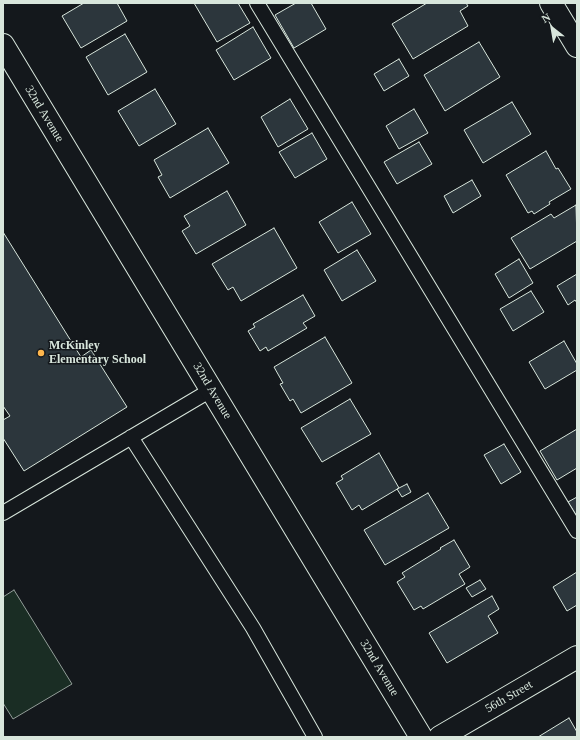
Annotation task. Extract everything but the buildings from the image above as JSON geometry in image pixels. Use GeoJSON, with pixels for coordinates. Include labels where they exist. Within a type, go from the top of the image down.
{"type":"FeatureCollection","features":[{"type":"Feature","properties":{"kind":"street"},"geometry":{"type":"LineString","coordinates":[[551,3],[577,46]]}},
{"type":"Feature","properties":{"kind":"street","name":"32nd Avenue"},"geometry":{"type":"LineString","coordinates":[[3,45],[420,737]]}},
{"type":"Feature","properties":{"kind":"street","name":"56th Street"},"geometry":{"type":"LineString","coordinates":[[440,737],[577,657]]}},
{"type":"Feature","properties":{"kind":"lane"},"geometry":{"type":"LineString","coordinates":[[257,3],[577,531]]}},
{"type":"Feature","properties":{"kind":"lane"},"geometry":{"type":"LineString","coordinates":[[3,513],[211,390]]}},
{"type":"Feature","properties":{"kind":"lane"},"geometry":{"type":"LineString","coordinates":[[131,437],[253,628],[315,737]]}},
{"type":"Feature","properties":{"kind":"green space"},"geometry":{"type":"Polygon","coordinates":[[[14,590],[72,684],[13,719],[3,703],[3,597],[14,590]]]}},
{"type":"Feature","properties":{"kind":"place","name":"McKinley Elementary School"},"geometry":{"type":"Point","coordinates":[41,353]}}]}
